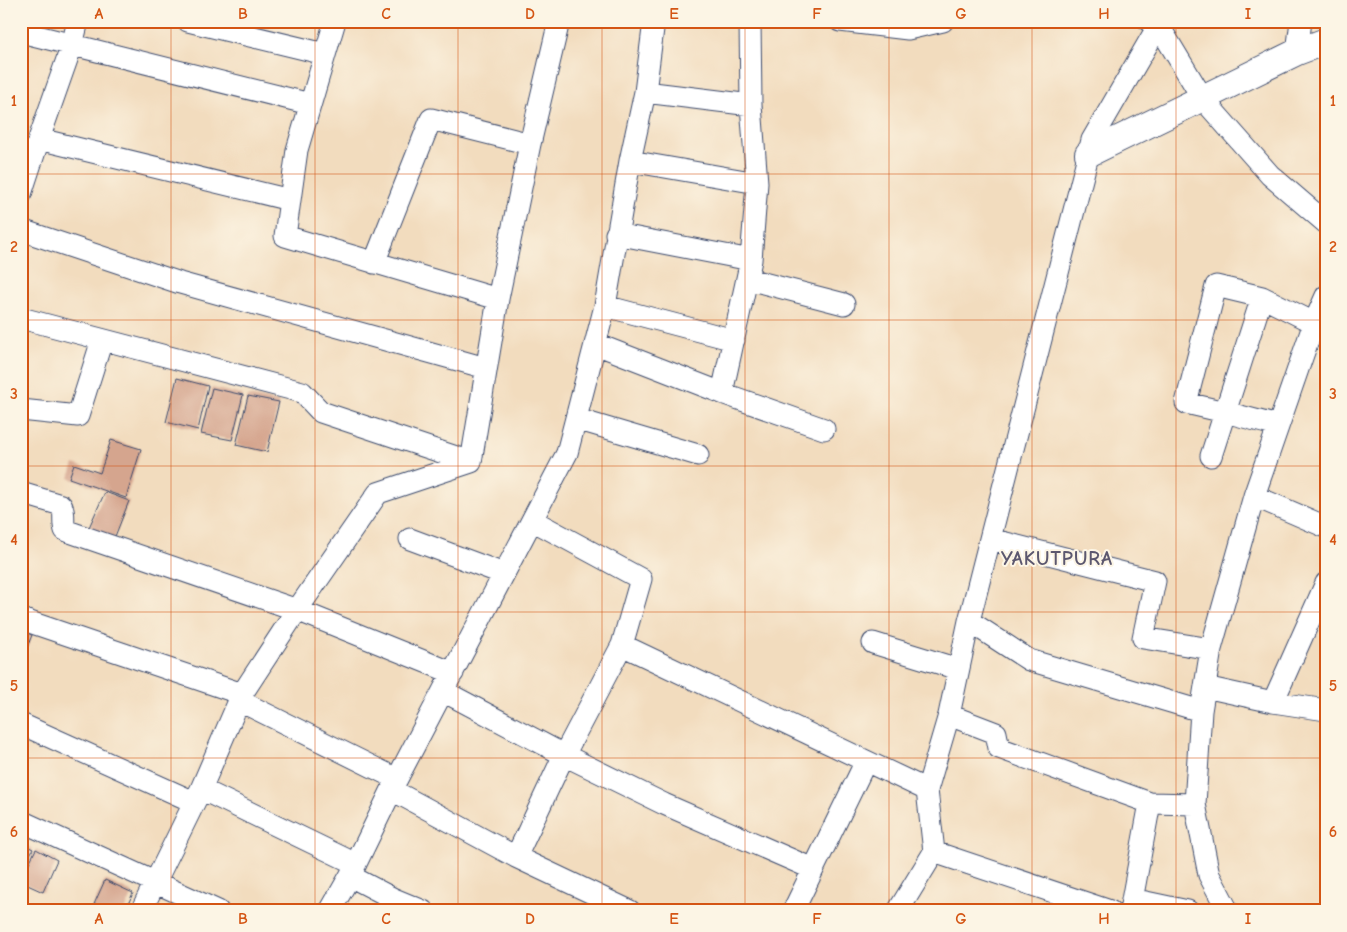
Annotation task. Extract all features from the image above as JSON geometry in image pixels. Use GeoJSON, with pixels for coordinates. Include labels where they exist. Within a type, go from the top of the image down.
{"type":"FeatureCollection","features":[{"type":"Feature","properties":{"kind":"street"},"geometry":{"type":"LineString","coordinates":[[23,187],[72,45],[78,21]]}},
{"type":"Feature","properties":{"kind":"street"},"geometry":{"type":"LineString","coordinates":[[188,21],[325,54]]}},
{"type":"Feature","properties":{"kind":"street"},"geometry":{"type":"LineString","coordinates":[[335,21],[297,150],[285,236],[498,299]]}},
{"type":"Feature","properties":{"kind":"street"},"geometry":{"type":"LineString","coordinates":[[471,462],[498,299],[530,144],[559,21]]}},
{"type":"Feature","properties":{"kind":"street"},"geometry":{"type":"LineString","coordinates":[[330,911],[353,870],[394,785],[567,453],[605,306],[616,234],[645,92],[654,21]]}},
{"type":"Feature","properties":{"kind":"street"},"geometry":{"type":"LineString","coordinates":[[722,393],[750,269],[757,183],[752,105],[750,21]]}},
{"type":"Feature","properties":{"kind":"street"},"geometry":{"type":"LineString","coordinates":[[840,21],[908,28],[943,21]]}},
{"type":"Feature","properties":{"kind":"street"},"geometry":{"type":"LineString","coordinates":[[1296,52],[1301,21]]}},
{"type":"Feature","properties":{"kind":"street"},"geometry":{"type":"LineString","coordinates":[[1156,23],[1202,99],[1270,175],[1326,223]]}},
{"type":"Feature","properties":{"kind":"street"},"geometry":{"type":"LineString","coordinates":[[898,911],[934,852],[927,790],[949,714],[969,621],[1092,140],[1156,23]]}},
{"type":"Feature","properties":{"kind":"street"},"geometry":{"type":"LineString","coordinates":[[21,32],[310,104]]}},
{"type":"Feature","properties":{"kind":"street"},"geometry":{"type":"LineString","coordinates":[[1088,154],[1296,52],[1326,41]]}},
{"type":"Feature","properties":{"kind":"street"},"geometry":{"type":"LineString","coordinates":[[645,92],[752,105]]}},
{"type":"Feature","properties":{"kind":"street"},"geometry":{"type":"LineString","coordinates":[[374,263],[430,119],[530,144]]}},
{"type":"Feature","properties":{"kind":"street"},"geometry":{"type":"LineString","coordinates":[[39,139],[290,200]]}},
{"type":"Feature","properties":{"kind":"street"},"geometry":{"type":"LineString","coordinates":[[630,161],[757,183]]}},
{"type":"Feature","properties":{"kind":"street"},"geometry":{"type":"LineString","coordinates":[[21,230],[180,283],[486,368]]}},
{"type":"Feature","properties":{"kind":"street"},"geometry":{"type":"LineString","coordinates":[[616,234],[750,269],[844,304]]}},
{"type":"Feature","properties":{"kind":"street"},"geometry":{"type":"LineString","coordinates":[[1278,426],[1186,403],[1216,286],[1262,298],[1314,323]]}},
{"type":"Feature","properties":{"kind":"street"},"geometry":{"type":"LineString","coordinates":[[1228,911],[1209,874],[1195,804],[1201,711],[1211,649],[1254,496],[1314,323],[1326,296]]}},
{"type":"Feature","properties":{"kind":"street"},"geometry":{"type":"LineString","coordinates":[[1211,456],[1262,298]]}},
{"type":"Feature","properties":{"kind":"street"},"geometry":{"type":"LineString","coordinates":[[605,306],[734,340]]}},
{"type":"Feature","properties":{"kind":"street"},"geometry":{"type":"LineString","coordinates":[[21,318],[302,392],[321,412],[471,462]]}},
{"type":"Feature","properties":{"kind":"street"},"geometry":{"type":"LineString","coordinates":[[21,410],[78,416],[102,340]]}},
{"type":"Feature","properties":{"kind":"street"},"geometry":{"type":"LineString","coordinates":[[596,344],[824,430]]}},
{"type":"Feature","properties":{"kind":"street"},"geometry":{"type":"LineString","coordinates":[[576,419],[698,455]]}},
{"type":"Feature","properties":{"kind":"street"},"geometry":{"type":"LineString","coordinates":[[141,911],[197,795],[241,697],[297,610],[378,493],[471,462]]}},
{"type":"Feature","properties":{"kind":"street"},"geometry":{"type":"LineString","coordinates":[[21,493],[61,506],[65,530],[297,610],[448,682],[564,755],[664,804],[814,869]]}},
{"type":"Feature","properties":{"kind":"street"},"geometry":{"type":"LineString","coordinates":[[1254,496],[1326,527]]}},
{"type":"Feature","properties":{"kind":"street"},"geometry":{"type":"LineString","coordinates":[[516,857],[564,755],[622,645],[641,579],[532,520]]}},
{"type":"Feature","properties":{"kind":"street"},"geometry":{"type":"LineString","coordinates":[[410,539],[504,574]]}},
{"type":"Feature","properties":{"kind":"street"},"geometry":{"type":"LineString","coordinates":[[990,540],[1155,581],[1143,638],[1211,649]]}},
{"type":"Feature","properties":{"kind":"street"},"geometry":{"type":"LineString","coordinates":[[1274,702],[1326,582]]}},
{"type":"Feature","properties":{"kind":"street"},"geometry":{"type":"LineString","coordinates":[[21,619],[241,697],[516,857],[630,911]]}},
{"type":"Feature","properties":{"kind":"street"},"geometry":{"type":"LineString","coordinates":[[969,621],[1029,660],[1201,711]]}},
{"type":"Feature","properties":{"kind":"street"},"geometry":{"type":"LineString","coordinates":[[872,643],[958,669]]}},
{"type":"Feature","properties":{"kind":"street"},"geometry":{"type":"LineString","coordinates":[[622,645],[927,790]]}},
{"type":"Feature","properties":{"kind":"street"},"geometry":{"type":"LineString","coordinates":[[1205,687],[1274,702],[1326,710]]}},
{"type":"Feature","properties":{"kind":"street"},"geometry":{"type":"LineString","coordinates":[[949,714],[996,733],[998,748],[1150,803],[1195,804]]}},
{"type":"Feature","properties":{"kind":"street"},"geometry":{"type":"LineString","coordinates":[[21,724],[197,795],[353,870],[394,899],[423,911]]}},
{"type":"Feature","properties":{"kind":"street"},"geometry":{"type":"LineString","coordinates":[[793,911],[866,761]]}},
{"type":"Feature","properties":{"kind":"street"},"geometry":{"type":"LineString","coordinates":[[1132,911],[1150,803]]}},
{"type":"Feature","properties":{"kind":"street"},"geometry":{"type":"LineString","coordinates":[[21,821],[218,911]]}},
{"type":"Feature","properties":{"kind":"street"},"geometry":{"type":"LineString","coordinates":[[934,852],[1110,911]]}},
{"type":"Feature","properties":{"kind":"street"},"geometry":{"type":"LineString","coordinates":[[1132,911],[1141,901],[1188,911]]}},
{"type":"Feature","properties":{"kind":"building"},"geometry":{"type":"Polygon","coordinates":[[[177,378],[208,386],[198,430],[166,422],[177,378]]]}},
{"type":"Feature","properties":{"kind":"building"},"geometry":{"type":"Polygon","coordinates":[[[212,388],[243,395],[232,440],[201,434],[212,388]]]}},
{"type":"Feature","properties":{"kind":"building"},"geometry":{"type":"Polygon","coordinates":[[[248,396],[279,402],[267,452],[236,445],[248,396]]]}},
{"type":"Feature","properties":{"kind":"building"},"geometry":{"type":"Polygon","coordinates":[[[111,440],[141,449],[126,498],[69,478],[74,464],[100,473],[111,440]]]}},
{"type":"Feature","properties":{"kind":"building"},"geometry":{"type":"Polygon","coordinates":[[[105,492],[129,501],[112,544],[86,534],[105,492]]]}},
{"type":"Feature","properties":{"kind":"building"},"geometry":{"type":"Polygon","coordinates":[[[21,630],[32,635],[21,663],[21,630]]]}},
{"type":"Feature","properties":{"kind":"building"},"geometry":{"type":"Polygon","coordinates":[[[21,843],[33,849],[21,872],[21,843]]]}},
{"type":"Feature","properties":{"kind":"building"},"geometry":{"type":"Polygon","coordinates":[[[36,849],[57,860],[43,892],[21,882],[36,849]]]}},
{"type":"Feature","properties":{"kind":"building"},"geometry":{"type":"Polygon","coordinates":[[[105,880],[133,893],[125,911],[91,911],[105,880]]]}},
{"type":"Feature","properties":{"kind":"district","name":"YAKUTPURA"},"geometry":{"type":"Point","coordinates":[1057,558]}}]}
